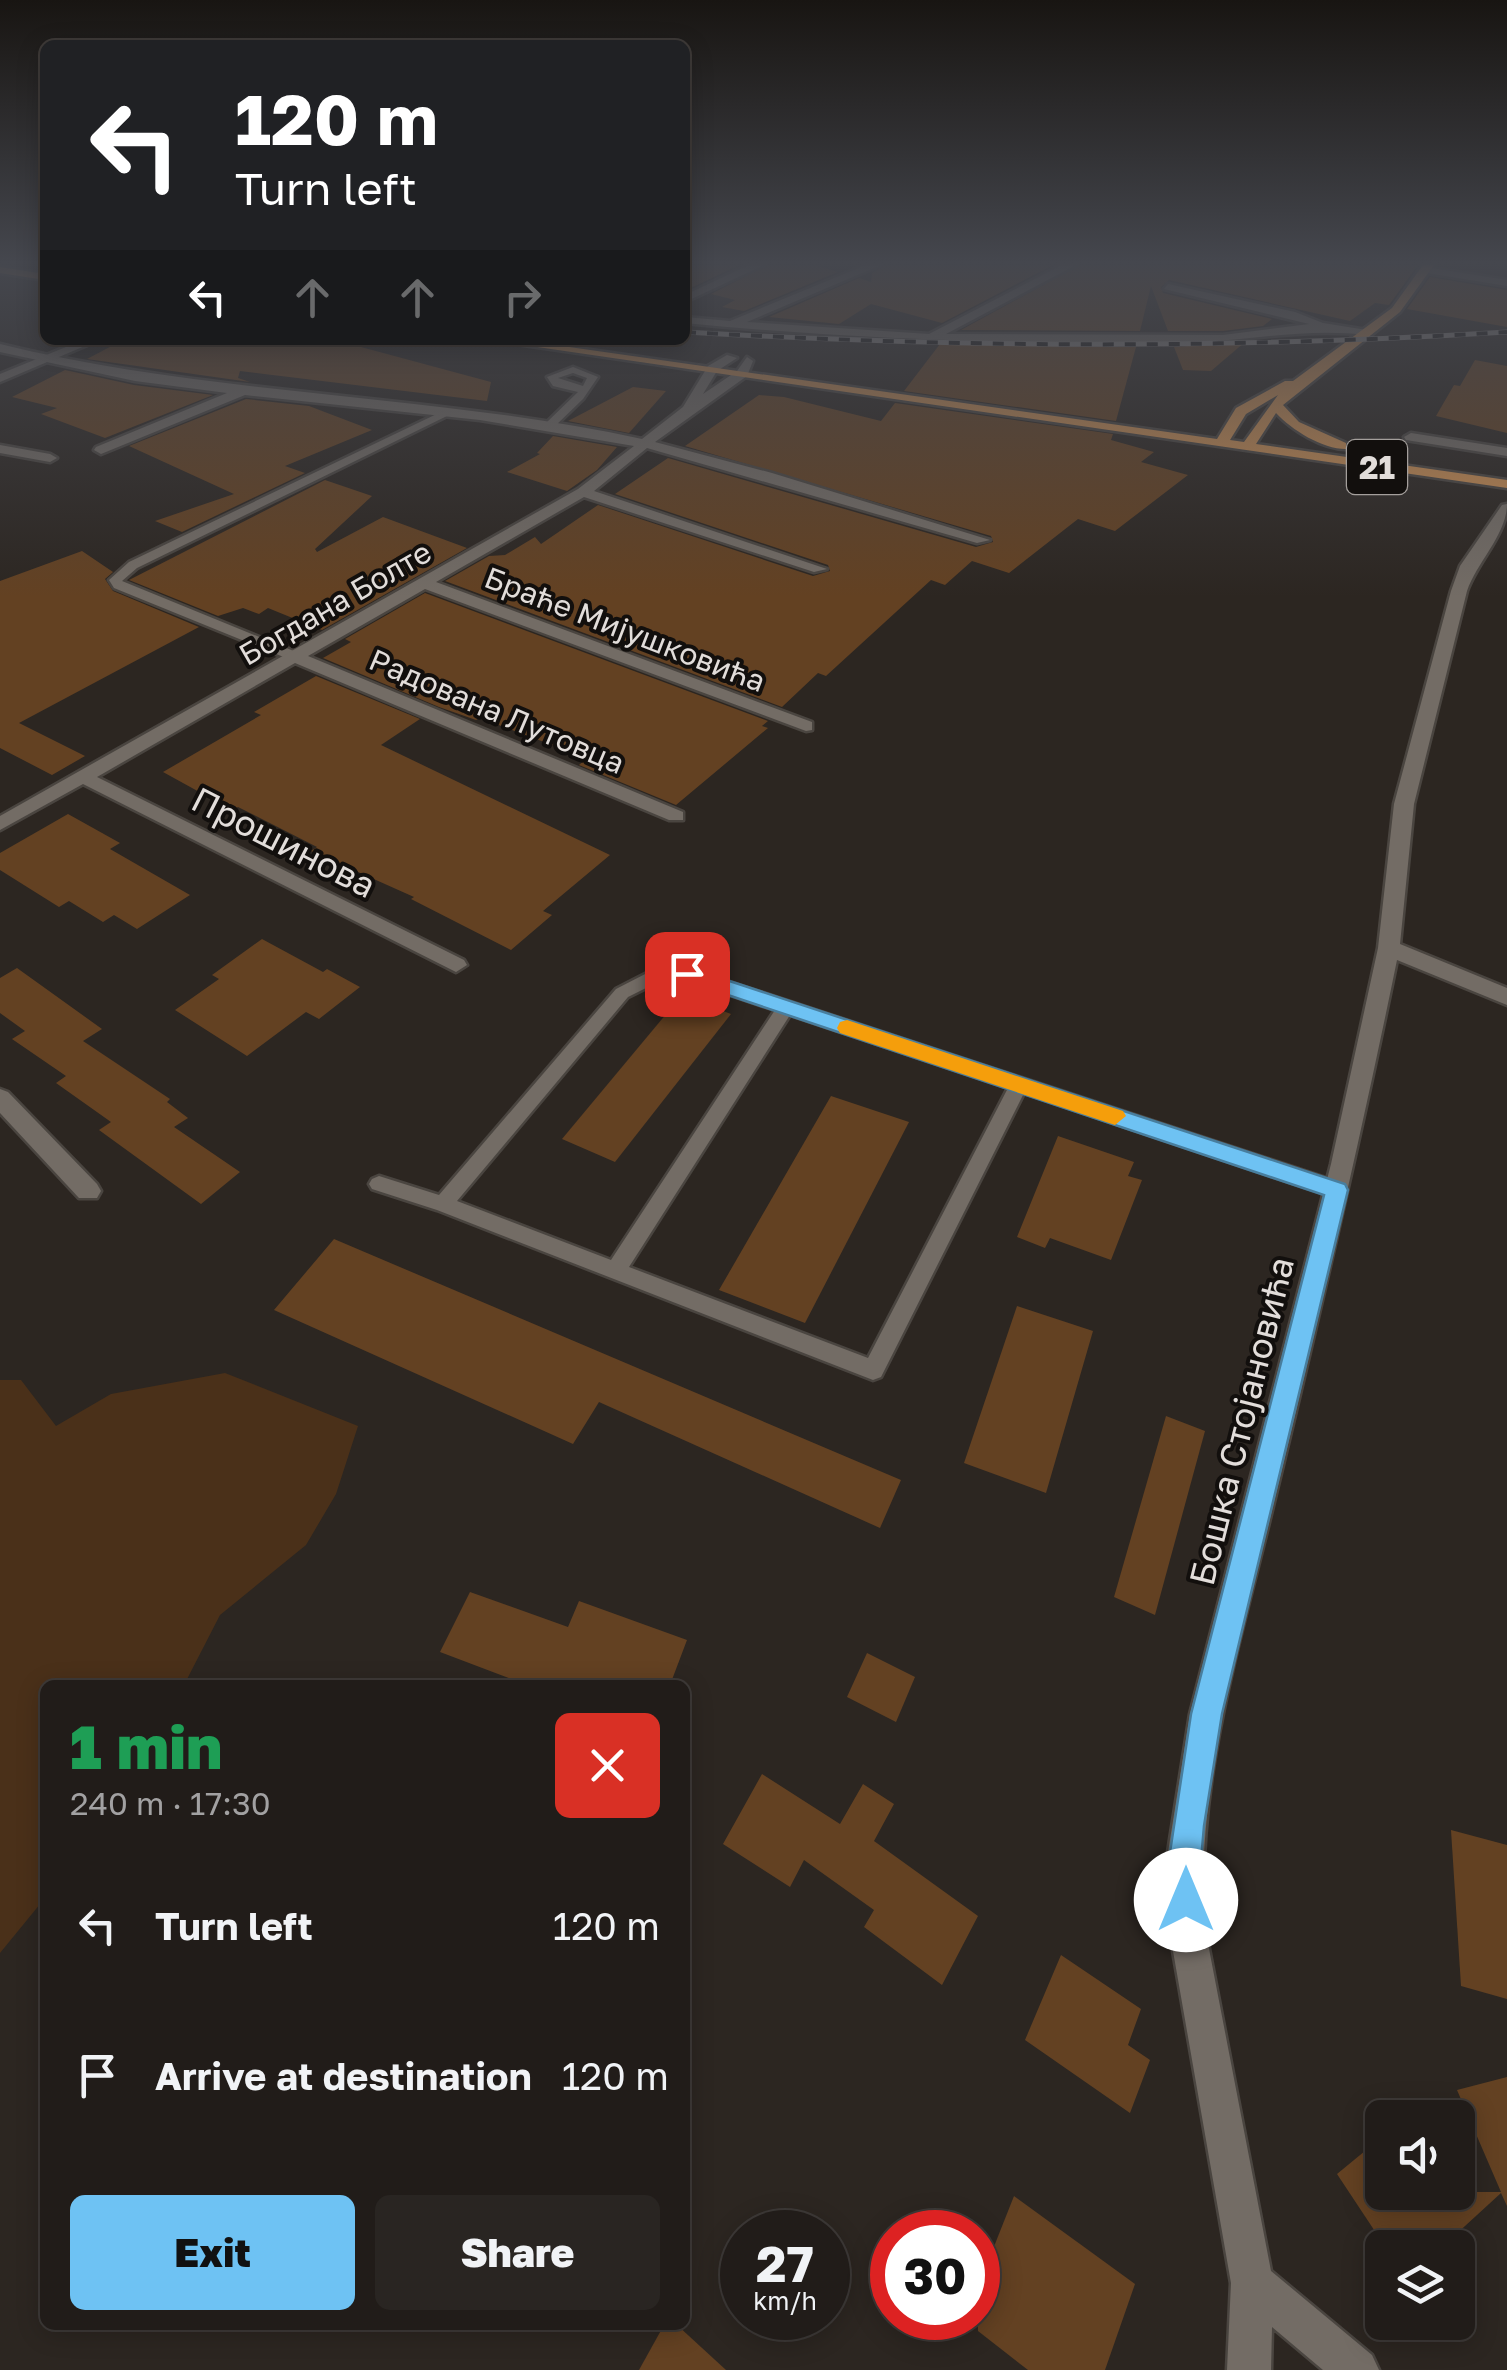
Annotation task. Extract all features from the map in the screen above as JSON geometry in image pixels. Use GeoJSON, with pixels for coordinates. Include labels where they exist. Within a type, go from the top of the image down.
{"type":"FeatureCollection","features":[{"type":"Feature","properties":{"kind":"main road"},"geometry":{"type":"LineString","coordinates":[[803,376],[1224,438]]}},
{"type":"Feature","properties":{"kind":"main road"},"geometry":{"type":"LineString","coordinates":[[1224,438],[1242,410],[1305,376]]}},
{"type":"Feature","properties":{"kind":"main road"},"geometry":{"type":"LineString","coordinates":[[1250,442],[1302,378]]}},
{"type":"Feature","properties":{"kind":"main road"},"geometry":{"type":"LineString","coordinates":[[933,386],[1224,438]]}},
{"type":"Feature","properties":{"kind":"main road"},"geometry":{"type":"LineString","coordinates":[[1277,407],[1294,425],[1341,446]]}},
{"type":"Feature","properties":{"kind":"main road","name":"21"},"geometry":{"type":"LineString","coordinates":[[1224,438],[1507,484]]}},
{"type":"Feature","properties":{"kind":"main road","name":"21"},"geometry":{"type":"LineString","coordinates":[[1250,442],[1341,446],[1507,470]]}},
{"type":"Feature","properties":{"kind":"street"},"geometry":{"type":"LineString","coordinates":[[140,376],[244,392],[550,425],[644,444],[982,540]]}},
{"type":"Feature","properties":{"kind":"street","name":"Богдана Болте"},"geometry":{"type":"LineString","coordinates":[[685,412],[708,376]]}},
{"type":"Feature","properties":{"kind":"street","name":"Богдана Болте"},"geometry":{"type":"LineString","coordinates":[[0,824],[583,492],[734,376]]}},
{"type":"Feature","properties":{"kind":"street"},"geometry":{"type":"LineString","coordinates":[[100,450],[244,392]]}},
{"type":"Feature","properties":{"kind":"street"},"geometry":{"type":"LineString","coordinates":[[1411,437],[1507,452]]}},
{"type":"Feature","properties":{"kind":"street"},"geometry":{"type":"LineString","coordinates":[[0,449],[50,458]]}},
{"type":"Feature","properties":{"kind":"street"},"geometry":{"type":"LineString","coordinates":[[583,492],[819,569]]}},
{"type":"Feature","properties":{"kind":"street","name":"Бошка Стојановића"},"geometry":{"type":"LineString","coordinates":[[1249,2370],[1252,2283],[1187,1928],[1184,1872],[1206,1714],[1337,1190],[1389,948],[1404,804],[1459,591],[1468,566],[1507,508]]}},
{"type":"Feature","properties":{"kind":"street","name":"Браће Мијушковића"},"geometry":{"type":"LineString","coordinates":[[424,584],[806,726]]}},
{"type":"Feature","properties":{"kind":"street","name":"Радована Лутовца"},"geometry":{"type":"LineString","coordinates":[[296,657],[676,816]]}},
{"type":"Feature","properties":{"kind":"street","name":"Прошинова"},"geometry":{"type":"LineString","coordinates":[[83,777],[456,964]]}},
{"type":"Feature","properties":{"kind":"street"},"geometry":{"type":"LineString","coordinates":[[1389,948],[1507,997]]}},
{"type":"Feature","properties":{"kind":"street"},"geometry":{"type":"LineString","coordinates":[[0,1098],[88,1191]]}},
{"type":"Feature","properties":{"kind":"street"},"geometry":{"type":"LineString","coordinates":[[1252,2283],[1357,2370]]}},
{"type":"Feature","properties":{"kind":"lane"},"geometry":{"type":"LineString","coordinates":[[550,425],[586,390]]}},
{"type":"Feature","properties":{"kind":"lane"},"geometry":{"type":"LineString","coordinates":[[296,657],[118,585],[115,580],[133,565],[445,413]]}},
{"type":"Feature","properties":{"kind":"lane"},"geometry":{"type":"LineString","coordinates":[[443,1204],[622,993],[657,974],[687,974],[1337,1190]]}},
{"type":"Feature","properties":{"kind":"lane"},"geometry":{"type":"LineString","coordinates":[[616,1270],[786,1008]]}},
{"type":"Feature","properties":{"kind":"lane"},"geometry":{"type":"LineString","coordinates":[[379,1184],[443,1204],[873,1370],[1019,1084]]}},
{"type":"Feature","properties":{"kind":"shaded area"},"geometry":{"type":"Polygon","coordinates":[[[225,1373],[358,1426],[336,1494],[306,1545],[220,1615],[187,1680],[40,1680],[40,1904],[0,1953],[0,1380],[21,1380],[56,1426],[111,1394],[225,1373]]]}},
{"type":"Feature","properties":{"kind":"building"},"geometry":{"type":"Polygon","coordinates":[[[54,376],[91,376],[213,395],[105,438],[41,414],[57,408],[12,397],[54,376]]]}},
{"type":"Feature","properties":{"kind":"building"},"geometry":{"type":"Polygon","coordinates":[[[205,376],[239,376],[250,382],[205,376]]]}},
{"type":"Feature","properties":{"kind":"building"},"geometry":{"type":"Polygon","coordinates":[[[278,376],[467,376],[491,382],[487,401],[278,376]]]}},
{"type":"Feature","properties":{"kind":"building"},"geometry":{"type":"Polygon","coordinates":[[[916,376],[1128,376],[1116,421],[904,391],[916,376]]]}},
{"type":"Feature","properties":{"kind":"building"},"geometry":{"type":"Polygon","coordinates":[[[1466,376],[1507,376],[1507,433],[1436,416],[1454,385],[1460,386],[1466,376]]]}},
{"type":"Feature","properties":{"kind":"building"},"geometry":{"type":"Polygon","coordinates":[[[633,387],[666,391],[629,433],[568,421],[633,387]]]}},
{"type":"Feature","properties":{"kind":"building"},"geometry":{"type":"Polygon","coordinates":[[[759,395],[784,397],[881,421],[895,403],[1113,434],[1111,440],[1154,452],[1141,462],[1188,475],[1115,531],[1078,519],[1009,573],[972,561],[945,585],[931,580],[826,676],[818,673],[782,707],[445,581],[489,556],[505,555],[535,537],[541,544],[598,505],[813,576],[830,571],[828,565],[615,494],[668,458],[976,547],[993,542],[991,536],[685,446],[759,395]]]}},
{"type":"Feature","properties":{"kind":"building"},"geometry":{"type":"Polygon","coordinates":[[[246,399],[309,406],[372,430],[285,466],[305,473],[182,532],[155,521],[234,494],[129,446],[246,399]]]}},
{"type":"Feature","properties":{"kind":"building"},"geometry":{"type":"Polygon","coordinates":[[[553,436],[617,447],[597,470],[567,491],[507,472],[540,454],[537,453],[553,436]]]}},
{"type":"Feature","properties":{"kind":"building"},"geometry":{"type":"Polygon","coordinates":[[[325,480],[372,496],[315,549],[317,552],[383,517],[467,548],[322,630],[268,608],[259,614],[243,608],[218,616],[129,580],[325,480]]]}},
{"type":"Feature","properties":{"kind":"building"},"geometry":{"type":"Polygon","coordinates":[[[82,551],[113,572],[105,579],[113,591],[199,627],[19,723],[85,756],[52,775],[0,748],[0,581],[82,551]]]}},
{"type":"Feature","properties":{"kind":"building"},"geometry":{"type":"Polygon","coordinates":[[[425,593],[768,721],[762,726],[768,728],[676,805],[579,765],[587,758],[439,707],[323,658],[351,642],[345,639],[425,593]]]}},
{"type":"Feature","properties":{"kind":"building"},"geometry":{"type":"Polygon","coordinates":[[[316,676],[420,719],[381,745],[610,855],[543,911],[552,915],[511,950],[411,899],[414,897],[311,851],[317,847],[238,807],[232,810],[163,772],[261,715],[254,712],[316,676]]]}},
{"type":"Feature","properties":{"kind":"building"},"geometry":{"type":"Polygon","coordinates":[[[68,814],[120,843],[110,849],[190,895],[137,929],[114,915],[103,922],[69,901],[59,907],[0,870],[0,853],[68,814]]]}},
{"type":"Feature","properties":{"kind":"building"},"geometry":{"type":"Polygon","coordinates":[[[262,939],[360,987],[319,1019],[306,1012],[247,1056],[175,1010],[219,979],[212,975],[262,939]]]}},
{"type":"Feature","properties":{"kind":"building"},"geometry":{"type":"Polygon","coordinates":[[[17,968],[102,1029],[83,1041],[170,1099],[167,1102],[188,1118],[174,1127],[240,1172],[201,1204],[99,1130],[111,1122],[56,1083],[66,1076],[12,1039],[25,1031],[0,1013],[0,978],[17,968]]]}},
{"type":"Feature","properties":{"kind":"building"},"geometry":{"type":"Polygon","coordinates":[[[682,995],[731,1014],[615,1162],[562,1139],[682,995]]]}},
{"type":"Feature","properties":{"kind":"building"},"geometry":{"type":"Polygon","coordinates":[[[831,1096],[909,1122],[805,1323],[719,1290],[831,1096]]]}},
{"type":"Feature","properties":{"kind":"building"},"geometry":{"type":"Polygon","coordinates":[[[1058,1136],[1134,1162],[1128,1176],[1142,1180],[1111,1260],[1050,1238],[1045,1248],[1017,1237],[1058,1136]]]}},
{"type":"Feature","properties":{"kind":"building"},"geometry":{"type":"Polygon","coordinates":[[[334,1239],[901,1480],[880,1528],[599,1402],[573,1444],[274,1310],[334,1239]]]}},
{"type":"Feature","properties":{"kind":"building"},"geometry":{"type":"Polygon","coordinates":[[[1017,1306],[1093,1331],[1046,1493],[964,1463],[1017,1306]]]}},
{"type":"Feature","properties":{"kind":"building"},"geometry":{"type":"Polygon","coordinates":[[[1166,1416],[1205,1431],[1155,1615],[1114,1597],[1166,1416]]]}},
{"type":"Feature","properties":{"kind":"building"},"geometry":{"type":"Polygon","coordinates":[[[470,1592],[568,1627],[579,1601],[687,1640],[672,1680],[514,1680],[440,1652],[470,1592]]]}},
{"type":"Feature","properties":{"kind":"building"},"geometry":{"type":"Polygon","coordinates":[[[867,1653],[915,1677],[896,1722],[847,1697],[867,1653]]]}},
{"type":"Feature","properties":{"kind":"building"},"geometry":{"type":"Polygon","coordinates":[[[762,1774],[840,1824],[863,1784],[894,1804],[874,1841],[978,1916],[942,1985],[864,1927],[874,1910],[804,1860],[790,1887],[723,1844],[762,1774]]]}},
{"type":"Feature","properties":{"kind":"building"},"geometry":{"type":"Polygon","coordinates":[[[1451,1830],[1507,1845],[1507,1999],[1461,1986],[1451,1830]]]}},
{"type":"Feature","properties":{"kind":"building"},"geometry":{"type":"Polygon","coordinates":[[[1061,1955],[1141,2009],[1128,2045],[1150,2060],[1130,2113],[1025,2040],[1061,1955]]]}},
{"type":"Feature","properties":{"kind":"building"},"geometry":{"type":"Polygon","coordinates":[[[1507,2077],[1507,2206],[1501,2193],[1461,2230],[1374,2230],[1337,2174],[1365,2151],[1365,2210],[1475,2210],[1475,2192],[1501,2192],[1475,2132],[1475,2100],[1461,2100],[1457,2090],[1507,2077]]]}},
{"type":"Feature","properties":{"kind":"building"},"geometry":{"type":"Polygon","coordinates":[[[1014,2196],[1135,2284],[1105,2370],[1028,2370],[990,2340],[1000,2340],[1000,2231],[1014,2196]]]}},
{"type":"Feature","properties":{"kind":"building"},"geometry":{"type":"Polygon","coordinates":[[[661,2330],[682,2330],[726,2370],[639,2370],[661,2330]]]}},
{"type":"Feature","properties":{"kind":"slow traffic"},"geometry":{"type":"LineString","coordinates":[[847,1028],[1115,1116]]}},
{"type":"Feature","properties":{"kind":"route"},"geometry":{"type":"LineString","coordinates":[[687,974],[1337,1190],[1206,1714],[1188,1826],[1186,1900]]}}]}
